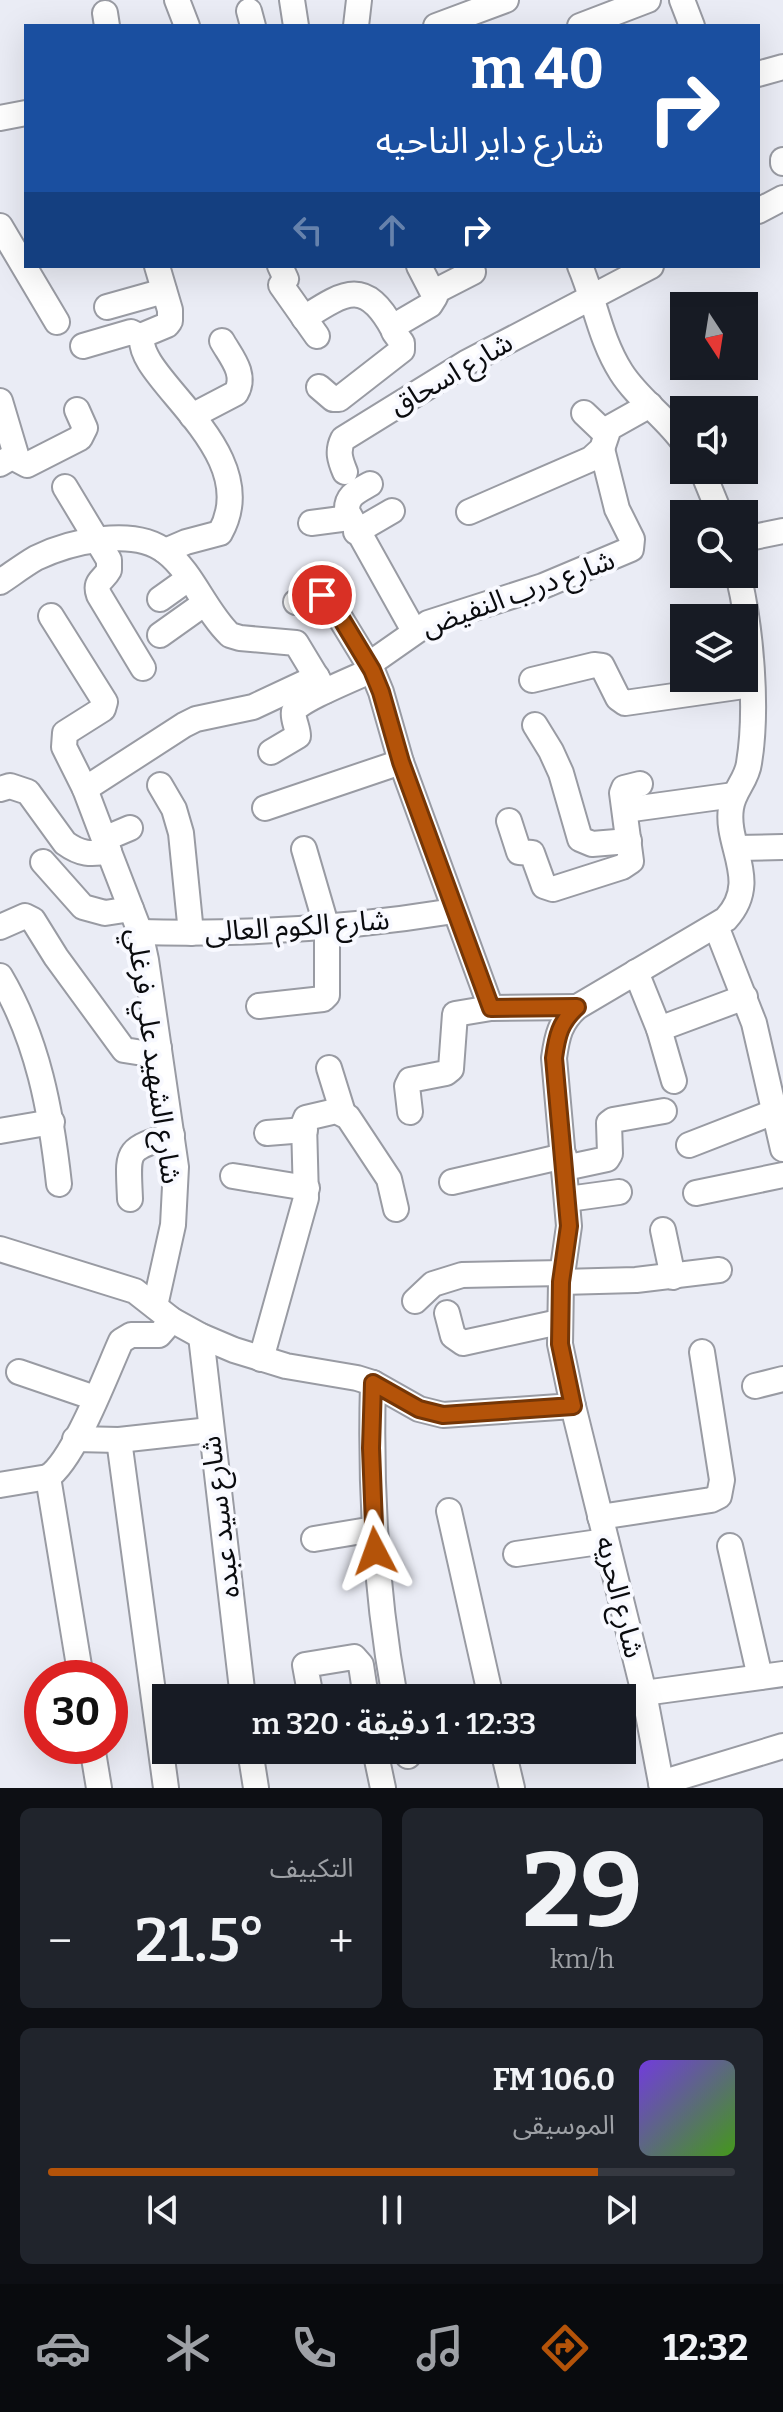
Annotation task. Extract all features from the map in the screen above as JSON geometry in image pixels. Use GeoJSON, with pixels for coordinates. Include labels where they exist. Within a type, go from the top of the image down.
{"type":"FeatureCollection","features":[{"type":"Feature","properties":{"kind":"street"},"geometry":{"type":"LineString","coordinates":[[177,0],[186,24]]}},
{"type":"Feature","properties":{"kind":"street"},"geometry":{"type":"LineString","coordinates":[[292,0],[296,24]]}},
{"type":"Feature","properties":{"kind":"street"},"geometry":{"type":"LineString","coordinates":[[356,24],[359,0]]}},
{"type":"Feature","properties":{"kind":"street"},"geometry":{"type":"LineString","coordinates":[[441,24],[506,0]]}},
{"type":"Feature","properties":{"kind":"street"},"geometry":{"type":"LineString","coordinates":[[585,24],[648,0]]}},
{"type":"Feature","properties":{"kind":"street"},"geometry":{"type":"LineString","coordinates":[[682,0],[691,24]]}},
{"type":"Feature","properties":{"kind":"street"},"geometry":{"type":"LineString","coordinates":[[760,73],[783,67]]}},
{"type":"Feature","properties":{"kind":"street"},"geometry":{"type":"LineString","coordinates":[[0,118],[24,113]]}},
{"type":"Feature","properties":{"kind":"street"},"geometry":{"type":"LineString","coordinates":[[760,210],[783,198]]}},
{"type":"Feature","properties":{"kind":"street"},"geometry":{"type":"LineString","coordinates":[[0,226],[24,266]]}},
{"type":"Feature","properties":{"kind":"street"},"geometry":{"type":"LineString","coordinates":[[25,268],[57,322]]}},
{"type":"Feature","properties":{"kind":"street"},"geometry":{"type":"LineString","coordinates":[[141,337],[170,321],[158,268]]}},
{"type":"Feature","properties":{"kind":"street"},"geometry":{"type":"LineString","coordinates":[[281,268],[286,279],[281,285],[310,327],[336,298],[347,294],[358,295],[382,308],[402,343],[402,350],[347,396],[333,399],[319,387]]}},
{"type":"Feature","properties":{"kind":"street"},"geometry":{"type":"LineString","coordinates":[[393,329],[430,305],[435,297],[420,268]]}},
{"type":"Feature","properties":{"kind":"street"},"geometry":{"type":"LineString","coordinates":[[581,268],[609,350],[622,374],[670,427]]}},
{"type":"Feature","properties":{"kind":"street"},"geometry":{"type":"LineString","coordinates":[[593,296],[647,268]]}},
{"type":"Feature","properties":{"kind":"street"},"geometry":{"type":"LineString","coordinates":[[434,292],[473,272]]}},
{"type":"Feature","properties":{"kind":"street"},"geometry":{"type":"LineString","coordinates":[[107,307],[164,291]]}},
{"type":"Feature","properties":{"kind":"street","name":"شارع اسحاق"},"geometry":{"type":"LineString","coordinates":[[345,472],[339,446],[343,439],[466,363],[593,296]]}},
{"type":"Feature","properties":{"kind":"street"},"geometry":{"type":"LineString","coordinates":[[83,346],[131,332],[141,337]]}},
{"type":"Feature","properties":{"kind":"street"},"geometry":{"type":"LineString","coordinates":[[141,337],[149,360],[214,444],[224,464],[229,486],[229,507],[220,533],[165,551]]}},
{"type":"Feature","properties":{"kind":"street"},"geometry":{"type":"LineString","coordinates":[[192,416],[236,393],[239,387],[240,373],[222,341]]}},
{"type":"Feature","properties":{"kind":"street"},"geometry":{"type":"LineString","coordinates":[[0,401],[8,461],[27,465],[80,438],[85,428],[77,410]]}},
{"type":"Feature","properties":{"kind":"street"},"geometry":{"type":"LineString","coordinates":[[469,512],[591,459],[604,442],[609,428],[650,405]]}},
{"type":"Feature","properties":{"kind":"street"},"geometry":{"type":"LineString","coordinates":[[584,413],[604,442]]}},
{"type":"Feature","properties":{"kind":"street","name":"شارع درب النفيض"},"geometry":{"type":"LineString","coordinates":[[321,684],[370,668],[414,631],[442,617],[557,581],[631,549],[632,539],[617,509],[604,442]]}},
{"type":"Feature","properties":{"kind":"street"},"geometry":{"type":"LineString","coordinates":[[370,484],[350,496],[346,503],[353,525],[414,631]]}},
{"type":"Feature","properties":{"kind":"street"},"geometry":{"type":"LineString","coordinates":[[65,487],[110,565],[107,574],[98,581],[96,587],[99,595],[143,668]]}},
{"type":"Feature","properties":{"kind":"street"},"geometry":{"type":"LineString","coordinates":[[311,523],[353,525],[392,511]]}},
{"type":"Feature","properties":{"kind":"street"},"geometry":{"type":"LineString","coordinates":[[758,536],[783,531]]}},
{"type":"Feature","properties":{"kind":"street"},"geometry":{"type":"LineString","coordinates":[[0,582],[34,559],[70,544],[126,539],[147,543],[165,551],[230,635],[296,643],[321,684]]}},
{"type":"Feature","properties":{"kind":"street"},"geometry":{"type":"LineString","coordinates":[[160,599],[188,579]]}},
{"type":"Feature","properties":{"kind":"street"},"geometry":{"type":"LineString","coordinates":[[296,602],[322,595],[328,598],[370,668],[491,1008]]}},
{"type":"Feature","properties":{"kind":"street"},"geometry":{"type":"LineString","coordinates":[[160,635],[205,603]]}},
{"type":"Feature","properties":{"kind":"street","name":"شارع الشهيد علي فرغلي"},"geometry":{"type":"LineString","coordinates":[[51,616],[105,702],[103,709],[65,733],[63,738],[135,920],[159,1048],[172,1135],[175,1199],[164,1313]]}},
{"type":"Feature","properties":{"kind":"street"},"geometry":{"type":"LineString","coordinates":[[532,680],[594,665],[602,666],[618,698],[625,703],[702,692]]}},
{"type":"Feature","properties":{"kind":"street"},"geometry":{"type":"LineString","coordinates":[[271,752],[298,736],[294,710],[321,684]]}},
{"type":"Feature","properties":{"kind":"street"},"geometry":{"type":"LineString","coordinates":[[85,789],[196,719],[253,707],[321,684]]}},
{"type":"Feature","properties":{"kind":"street"},"geometry":{"type":"LineString","coordinates":[[410,1112],[407,1086],[410,1080],[446,1073],[451,1069],[455,1014],[491,1008],[577,1007],[716,926],[733,911],[741,891],[730,809],[749,767],[751,692]]}},
{"type":"Feature","properties":{"kind":"street"},"geometry":{"type":"LineString","coordinates":[[535,725],[561,773],[580,839],[592,844],[629,841]]}},
{"type":"Feature","properties":{"kind":"street"},"geometry":{"type":"LineString","coordinates":[[265,808],[401,762]]}},
{"type":"Feature","properties":{"kind":"street"},"geometry":{"type":"LineString","coordinates":[[509,821],[519,852],[532,853],[544,886],[550,889],[627,864],[632,856],[622,789],[640,784]]}},
{"type":"Feature","properties":{"kind":"street"},"geometry":{"type":"LineString","coordinates":[[160,785],[180,826],[191,933]]}},
{"type":"Feature","properties":{"kind":"street"},"geometry":{"type":"LineString","coordinates":[[0,789],[10,786],[28,792],[65,843],[93,855],[130,828]]}},
{"type":"Feature","properties":{"kind":"street"},"geometry":{"type":"LineString","coordinates":[[625,810],[734,795]]}},
{"type":"Feature","properties":{"kind":"street"},"geometry":{"type":"LineString","coordinates":[[737,848],[783,847]]}},
{"type":"Feature","properties":{"kind":"street"},"geometry":{"type":"LineString","coordinates":[[259,1006],[323,999],[328,988],[327,928],[304,849]]}},
{"type":"Feature","properties":{"kind":"street","name":"شارع الكوم العالى"},"geometry":{"type":"LineString","coordinates":[[43,862],[83,907],[191,933],[327,928],[454,911]]}},
{"type":"Feature","properties":{"kind":"street"},"geometry":{"type":"LineString","coordinates":[[0,927],[25,916],[33,920],[124,1050],[133,1054],[159,1048]]}},
{"type":"Feature","properties":{"kind":"street"},"geometry":{"type":"LineString","coordinates":[[716,926],[745,997],[783,1149]]}},
{"type":"Feature","properties":{"kind":"street"},"geometry":{"type":"LineString","coordinates":[[636,972],[659,1029],[674,1081]]}},
{"type":"Feature","properties":{"kind":"street"},"geometry":{"type":"LineString","coordinates":[[0,976],[26,1028],[42,1074],[52,1122],[59,1184]]}},
{"type":"Feature","properties":{"kind":"street"},"geometry":{"type":"LineString","coordinates":[[659,1029],[745,997]]}},
{"type":"Feature","properties":{"kind":"street","name":"شارع الحريه"},"geometry":{"type":"LineString","coordinates":[[577,1007],[564,1019],[557,1036],[554,1058],[569,1226],[559,1322],[565,1376],[644,1693],[662,1786]]}},
{"type":"Feature","properties":{"kind":"street"},"geometry":{"type":"LineString","coordinates":[[329,1068],[343,1113],[389,1179],[396,1209]]}},
{"type":"Feature","properties":{"kind":"street"},"geometry":{"type":"LineString","coordinates":[[261,1359],[304,1209],[307,1188],[306,1118],[336,1111],[343,1113]]}},
{"type":"Feature","properties":{"kind":"street"},"geometry":{"type":"LineString","coordinates":[[452,1182],[565,1162],[607,1159],[610,1154],[609,1123],[664,1111]]}},
{"type":"Feature","properties":{"kind":"street"},"geometry":{"type":"LineString","coordinates":[[689,1145],[774,1112]]}},
{"type":"Feature","properties":{"kind":"street"},"geometry":{"type":"LineString","coordinates":[[0,1131],[52,1122]]}},
{"type":"Feature","properties":{"kind":"street"},"geometry":{"type":"LineString","coordinates":[[267,1133],[305,1130]]}},
{"type":"Feature","properties":{"kind":"street"},"geometry":{"type":"LineString","coordinates":[[130,1199],[129,1158],[133,1151],[140,1145],[172,1135]]}},
{"type":"Feature","properties":{"kind":"street"},"geometry":{"type":"LineString","coordinates":[[696,1193],[783,1175]]}},
{"type":"Feature","properties":{"kind":"street"},"geometry":{"type":"LineString","coordinates":[[233,1176],[307,1188]]}},
{"type":"Feature","properties":{"kind":"street"},"geometry":{"type":"LineString","coordinates":[[568,1199],[619,1192]]}},
{"type":"Feature","properties":{"kind":"street"},"geometry":{"type":"LineString","coordinates":[[663,1230],[673,1277]]}},
{"type":"Feature","properties":{"kind":"street"},"geometry":{"type":"LineString","coordinates":[[0,1249],[135,1291],[201,1336],[261,1359],[373,1383],[419,1409],[443,1415],[573,1406]]}},
{"type":"Feature","properties":{"kind":"street"},"geometry":{"type":"LineString","coordinates":[[415,1301],[433,1284],[462,1275],[673,1277],[719,1270]]}},
{"type":"Feature","properties":{"kind":"street"},"geometry":{"type":"LineString","coordinates":[[0,1485],[48,1477],[60,1466],[121,1341],[131,1335],[159,1335],[164,1313]]}},
{"type":"Feature","properties":{"kind":"street"},"geometry":{"type":"LineString","coordinates":[[447,1313],[453,1336],[463,1343],[559,1322]]}},
{"type":"Feature","properties":{"kind":"street","name":"شارع سيد عبده"},"geometry":{"type":"LineString","coordinates":[[201,1336],[241,1684]]}},
{"type":"Feature","properties":{"kind":"street"},"geometry":{"type":"LineString","coordinates":[[516,1554],[719,1496],[722,1480],[702,1352]]}},
{"type":"Feature","properties":{"kind":"street"},"geometry":{"type":"LineString","coordinates":[[19,1372],[95,1398]]}},
{"type":"Feature","properties":{"kind":"street"},"geometry":{"type":"LineString","coordinates":[[755,1386],[783,1379]]}},
{"type":"Feature","properties":{"kind":"street"},"geometry":{"type":"LineString","coordinates":[[373,1383],[371,1448],[374,1529],[384,1634],[393,1684]]}},
{"type":"Feature","properties":{"kind":"street"},"geometry":{"type":"LineString","coordinates":[[75,1439],[119,1440],[210,1430]]}},
{"type":"Feature","properties":{"kind":"street"},"geometry":{"type":"LineString","coordinates":[[119,1440],[166,1788]]}},
{"type":"Feature","properties":{"kind":"street"},"geometry":{"type":"LineString","coordinates":[[48,1477],[78,1660]]}},
{"type":"Feature","properties":{"kind":"street"},"geometry":{"type":"LineString","coordinates":[[449,1511],[488,1684]]}},
{"type":"Feature","properties":{"kind":"street"},"geometry":{"type":"LineString","coordinates":[[314,1539],[374,1529]]}},
{"type":"Feature","properties":{"kind":"street"},"geometry":{"type":"LineString","coordinates":[[644,1693],[772,1676],[730,1546]]}},
{"type":"Feature","properties":{"kind":"street"},"geometry":{"type":"LineString","coordinates":[[308,1684],[305,1665],[354,1657],[361,1665],[364,1684]]}},
{"type":"Feature","properties":{"kind":"street"},"geometry":{"type":"LineString","coordinates":[[662,1786],[783,1746]]}},
{"type":"Feature","properties":{"kind":"street"},"geometry":{"type":"LineString","coordinates":[[95,1764],[99,1788]]}},
{"type":"Feature","properties":{"kind":"street"},"geometry":{"type":"LineString","coordinates":[[252,1764],[256,1788]]}},
{"type":"Feature","properties":{"kind":"street"},"geometry":{"type":"LineString","coordinates":[[378,1764],[383,1788]]}},
{"type":"Feature","properties":{"kind":"street"},"geometry":{"type":"LineString","coordinates":[[506,1764],[512,1788]]}},
{"type":"Feature","properties":{"kind":"route"},"geometry":{"type":"LineString","coordinates":[[322,595],[330,600],[372,670],[401,762],[491,1008],[577,1007],[564,1019],[557,1036],[554,1058],[569,1226],[561,1282],[560,1344],[573,1406],[443,1415],[419,1409],[373,1383],[371,1448],[375,1551]]}}]}
